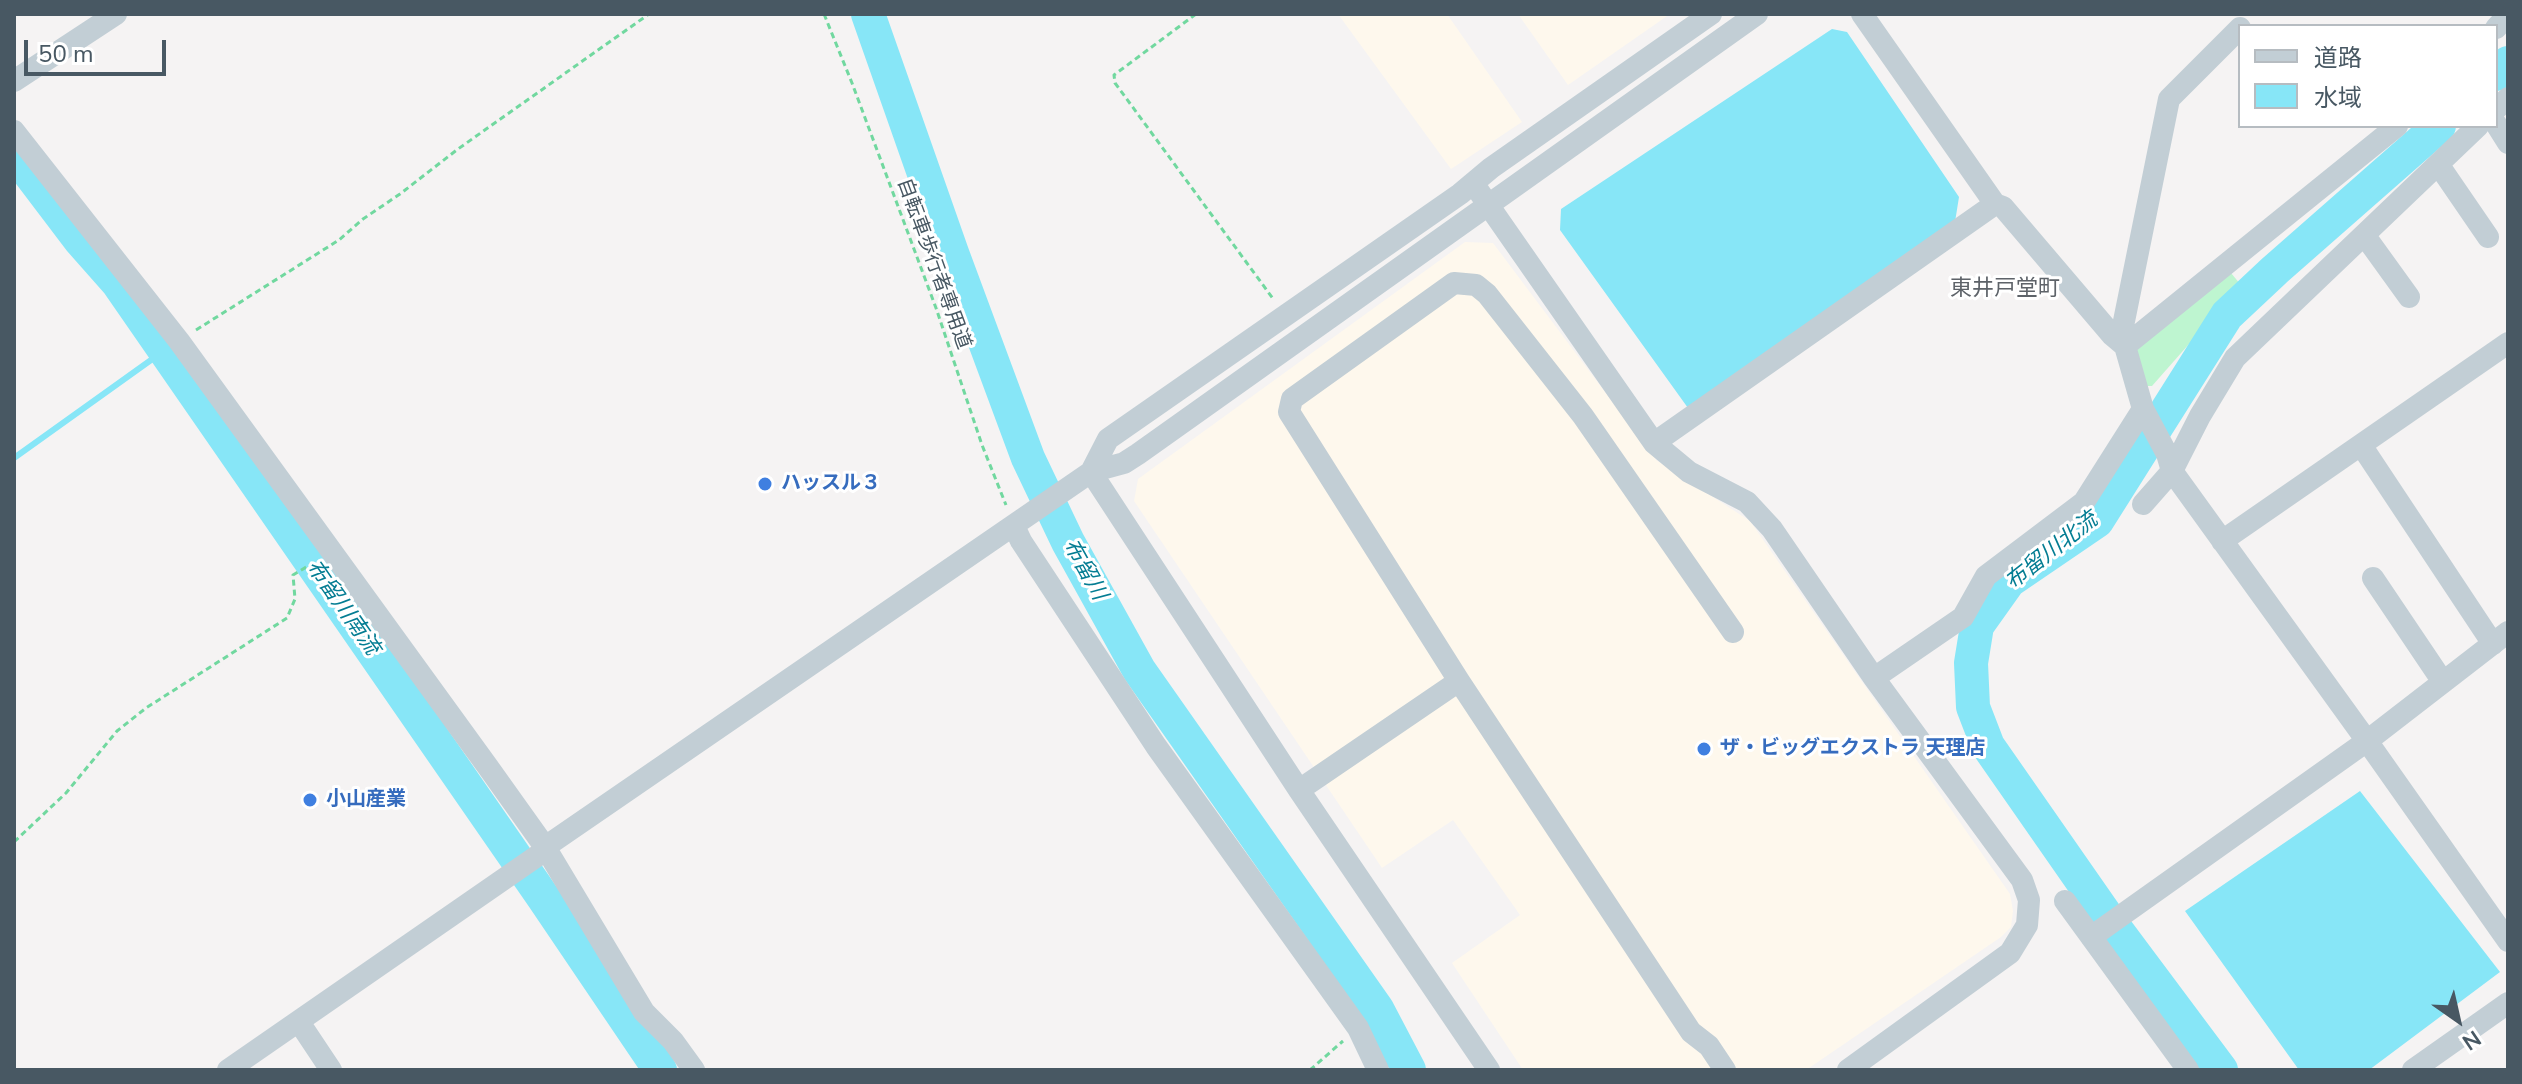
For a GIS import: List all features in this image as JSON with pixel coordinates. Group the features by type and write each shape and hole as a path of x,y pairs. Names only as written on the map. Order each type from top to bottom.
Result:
{"street":[{"path":"14,81 116,14"},
{"path":"1085,476 1108,439 1711,14"},
{"path":"228,1070 1085,476 1124,463 1138,454 1757,14"},
{"path":"1862,14 1995,204 2003,207 2112,335 2125,346"},
{"path":"2238,30 2169,99 2123,326 2125,346 2145,413 2170,462 2222,541 2508,941"},
{"path":"2125,346 2395,128"},
{"path":"2143,504 2235,358 2476,128"},
{"path":"14,131 179,341 542,851 644,1012 673,1041 694,1070"},
{"path":"2438,164 2488,237"},
{"path":"1473,183 1654,443 1689,472 1747,502 1772,529 1874,678 2022,880 2029,900 2027,925 2010,953 1848,1070"},
{"path":"1654,443 1995,204"},
{"path":"2365,236 2409,297"},
{"path":"1725,1070 1709,1046 1691,1032 1459,681 1289,412 1292,399 1454,283 1476,285 1487,294 1583,416 1733,632"},
{"path":"2222,541 2508,343"},
{"path":"1874,678 1963,617 1986,576 2084,502 2145,413"},
{"path":"2091,937 2367,741 2501,638 2361,445"},
{"path":"1085,476 1489,1070"},
{"path":"1020,521 1021,541 1156,746 1358,1028 1378,1070"},
{"path":"2373,578 2443,682"},
{"path":"1299,790 1459,681"},
{"path":"2065,901 2188,1070"},
{"path":"2413,1070 2508,1003"},
{"path":"299,1022 331,1070"}],"path":[{"path":"179,341 339,240 458,149 649,14"},
{"name":"自転車歩行者専用道","path":"824,14 936,308 982,445 1020,521"},
{"path":"1196,14 1114,75 1115,83 1285,316"},
{"path":"14,842 66,793 117,731 146,708 287,618 295,599 293,575 312,563"},
{"path":"1310,1070 1358,1028"}],"shaded area":[{"path":"1338,14 1447,14 1522,122 1451,169"},
{"path":"1518,14 1670,14 1568,85"},
{"path":"1465,242 1493,243 1656,460 1750,521 2010,894 2013,911 2011,927 2001,937 1806,1070 1523,1070 1452,963 1520,915 1453,820 1382,868 1134,501 1138,479"}],"green space":[{"path":"2231,273 2241,285 2152,386 2145,386 2136,347"}],"water":[{"path":"1832,29 1847,32 1959,197 1955,222 1688,408 1560,230 1561,209"},
{"path":"2360,791 2500,972 2369,1070 2299,1070 2185,911"}],"waterway":[{"name":"布留川","path":"868,14 1028,458 1068,542 1139,670 1377,1009 1409,1070"},
{"name":"布留川北流","path":"2498,72 2508,63"},
{"name":"布留川北流","path":"2221,1070 2112,924 1988,746 1973,707 1971,663 1977,626 2009,581 2097,521 2227,315 2437,128"},
{"name":"布留川南流","path":"14,153 80,240 118,283 660,1070"},
{"path":"14,458 165,350"}],"place":[{"name":"ハッスル３","path":"765,484"},
{"name":"ザ・ビッグエクストラ 天理店","path":"1704,749"},
{"name":"小山産業","path":"310,800"}],"district":[{"name":"東井戸堂町","path":"2005,290"}]}
